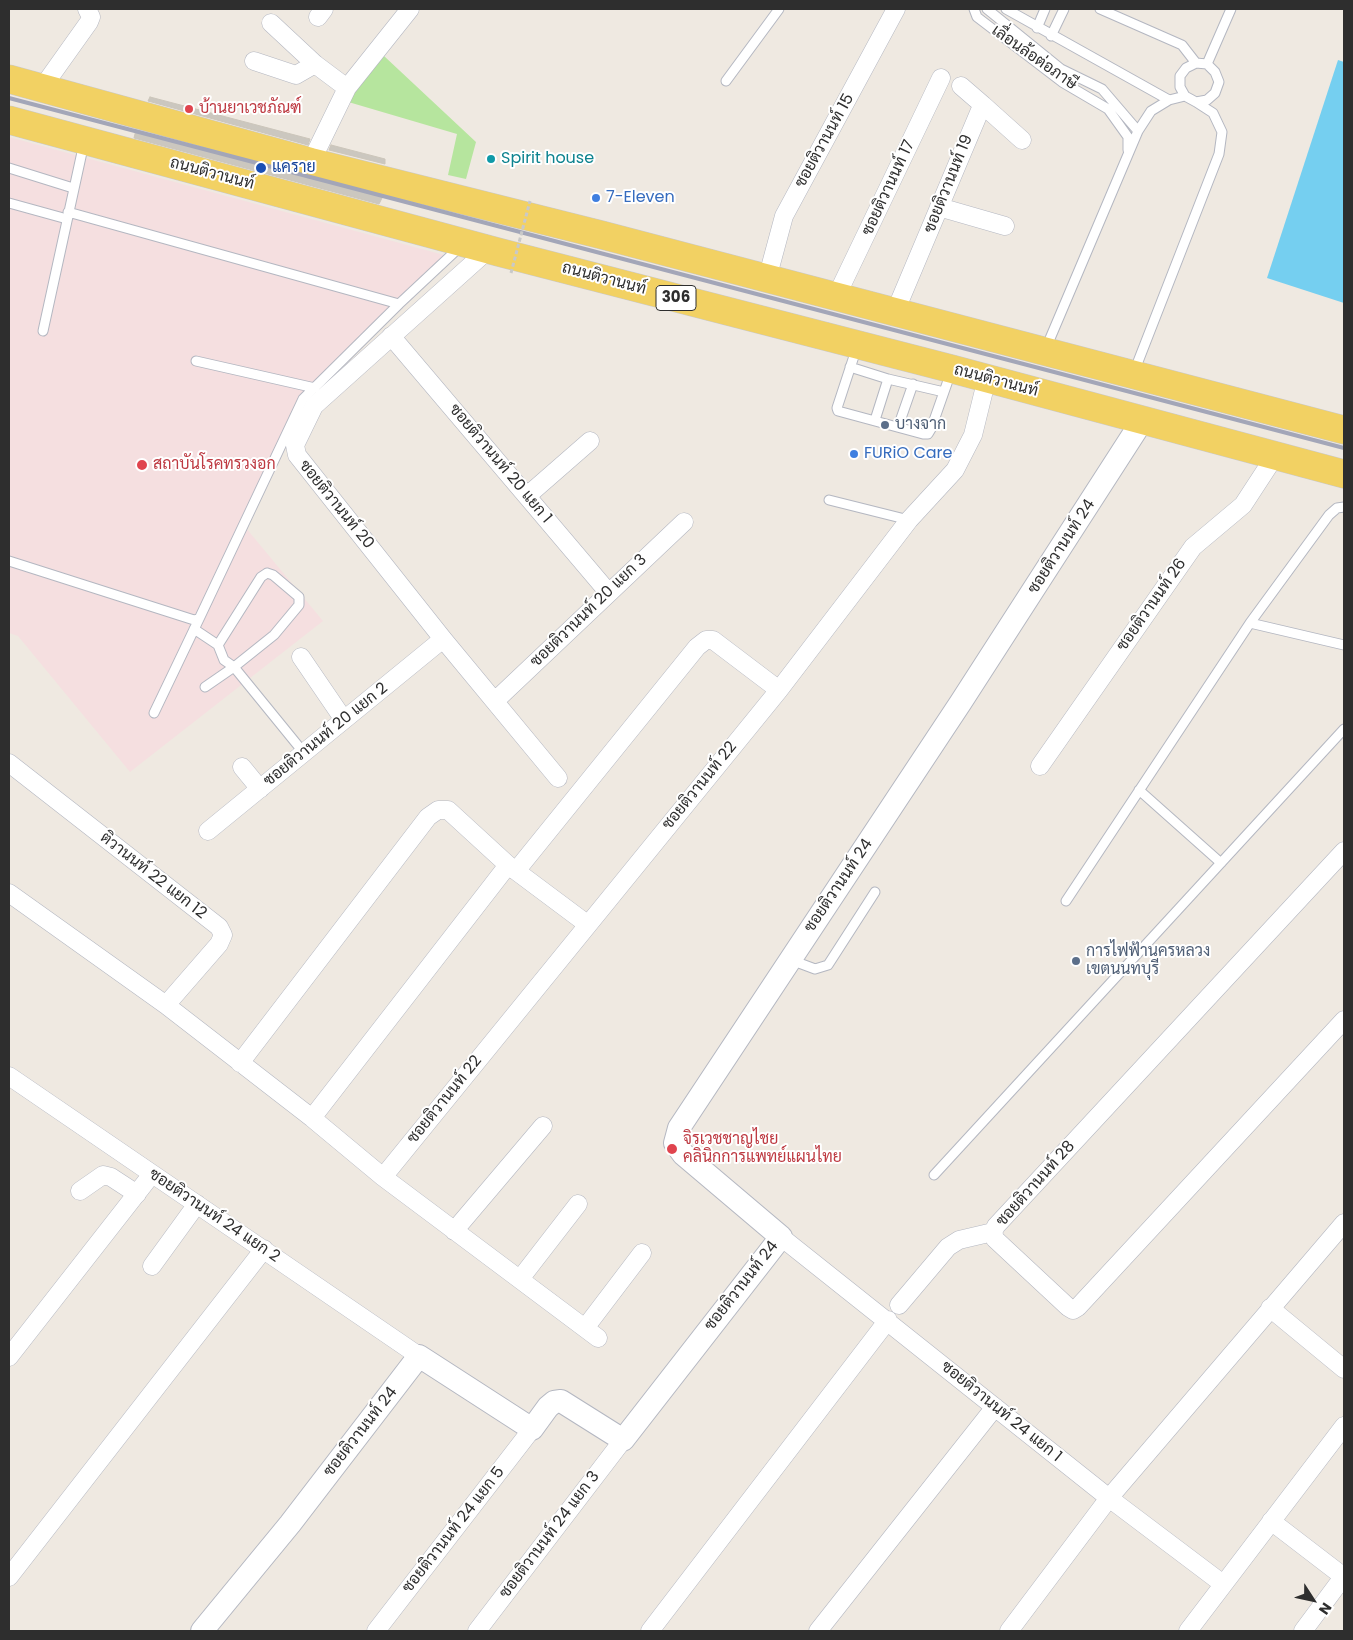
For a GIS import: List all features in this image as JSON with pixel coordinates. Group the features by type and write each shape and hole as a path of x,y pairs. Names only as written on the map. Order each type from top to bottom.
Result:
{"main road":[{"path":"9,79 311,162 1045,350 1344,430"},
{"name":"ถนนติวานนท์","path":"9,120 477,246 854,356 948,381 987,378 1344,474"}],"street":[{"path":"42,88 91,17 87,9"},
{"path":"311,162 347,88 410,9"},
{"name":"ซอยติวานนท์ 15","path":"767,278 784,216 896,9"},
{"path":"271,23 314,64 347,88"},
{"path":"254,61 296,76 314,64"},
{"name":"ซอยติวานนท์ 17","path":"836,297 941,78"},
{"path":"961,86 1022,140"},
{"name":"ซอยติวานนท์ 19","path":"896,312 983,105"},
{"path":"939,207 1005,226"},
{"name":"ซอยติวานนท์ 20","path":"477,246 391,336 314,406 295,446 297,456 443,639 558,778"},
{"name":"ซอยติวานนท์ 20 แยก 1","path":"391,336 608,592"},
{"name":"ซอยติวานนท์ 22","path":"383,1177 779,690 909,520 955,470 973,435 987,378"},
{"name":"ซอยติวานนท์ 24","path":"623,1440 781,1237 683,1154 675,1143 679,1128 1100,489 1142,421"},
{"path":"527,496 590,441"},
{"name":"ซอยติวานนท์ 26","path":"1040,766 1193,547 1243,505 1275,456"},
{"name":"ซอยติวานนท์ 20 แยก 3","path":"495,701 684,522"},
{"name":"ซอยติวานนท์ 20 แยก 2","path":"208,831 443,639"},
{"path":"312,1118 512,868 697,647 706,640 713,640 779,690"},
{"path":"301,656 344,720"},
{"name":"ติวานนท์ 22 แยก 12","path":"9,763 219,927 223,935 219,944 166,1005"},
{"path":"242,768 260,789"},
{"path":"240,1063 428,817 438,810 448,810 512,868 587,924"},
{"name":"ซอยติวานนท์ 28","path":"1344,851 996,1226 993,1232 995,1239 1068,1308 1073,1310 1078,1307 1344,1020"},
{"path":"11,901 166,1005 312,1118 383,1177 592,1333 642,1253"},
{"name":"ซอยติวานนท์ 24 แยก 2","path":"9,1076 419,1356"},
{"path":"454,1231 543,1126"},
{"path":"9,1357 152,1174"},
{"path":"80,1191 103,1175 111,1177 137,1194"},
{"path":"152,1266 197,1204"},
{"path":"520,1279 578,1204"},
{"path":"1009,1631 1109,1498 1344,1223"},
{"path":"899,1305 948,1247 959,1240 993,1232"},
{"name":"ซอยติวานนท์ 24 แยก 1","path":"781,1237 888,1320 1109,1498 1223,1584"},
{"path":"9,1577 264,1249"},
{"path":"1270,1308 1344,1369"},
{"path":"650,1631 888,1320"},
{"path":"419,1356 532,1429 548,1406 562,1400 623,1440"},
{"name":"ซอยติวานนท์ 24","path":"202,1631 290,1524 419,1356"},
{"path":"818,1631 996,1408"},
{"path":"1188,1631 1344,1426"},
{"name":"ซอยติวานนท์ 24 แยก 5","path":"376,1631 532,1429"},
{"name":"ซอยติวานนท์ 24 แยก 3","path":"477,1631 623,1440"},
{"path":"1271,1521 1344,1576 1302,1631"}],"lane":[{"path":"726,80 779,9"},
{"name":"เลื่อนล้อต่อภาษี","path":"979,9 973,9 977,17 1062,82 1108,108 1128,137 1128,157"},
{"name":"เลื่อนล้อต่อภาษี","path":"987,9 1061,69 1102,89 1138,131"},
{"path":"1006,9 1051,36 1114,67 1170,100"},
{"path":"1037,28 1045,9"},
{"path":"1051,36 1064,9"},
{"path":"1100,9 1182,45 1196,63"},
{"path":"1207,64 1231,9"},
{"path":"1133,374 1219,154 1222,132 1213,113 1185,96 1180,87 1180,76 1186,68 1196,63 1207,64 1215,72 1219,82 1216,93 1207,100 1196,102"},
{"path":"1045,350 1138,131 1151,111 1170,100 1185,96"},
{"path":"43,331 85,140"},
{"path":"9,168 73,188"},
{"path":"9,203 67,215 399,304"},
{"path":"154,712 303,400 399,304 477,246"},
{"path":"854,356 888,379 914,384 948,381 928,434 837,410 854,356"},
{"path":"196,362 315,388"},
{"path":"876,420 888,379"},
{"path":"898,427 914,384"},
{"path":"829,500 909,520"},
{"path":"1066,901 1250,623 1329,515 1337,508 1344,507"},
{"path":"9,561 194,620 199,619"},
{"path":"205,686 234,667 274,635 296,611 299,597 273,575 267,573 261,577 218,645"},
{"path":"1250,623 1344,645"},
{"path":"194,629 218,645 224,660 234,667 304,753"},
{"path":"934,1175 1344,729"},
{"path":"1139,790 1221,863"},
{"path":"790,960 815,970 828,965 875,892"}],"path":[{"path":"510,273 530,200"}],"shaded area":[{"name":"สถาบันโรคทรวงอก","path":"9,137 455,258 305,401 246,528 323,621 130,772 18,636 9,633"}],"green space":[{"path":"384,56 476,142 466,179 448,175 457,134 345,101"}],"water":[{"path":"1338,60 1344,62 1344,303 1267,278"}],"building":[{"path":"150,97 310,139 308,145 148,101"},
{"path":"136,130 383,196 379,204 134,138"},
{"path":"331,145 385,159 385,164 329,150"}],"railway":[{"path":"9,98 1344,448"}],"place":[{"name":"บ้านยาเวชภัณฑ์","path":"189,109"},
{"name":"Spirit house","path":"491,159"},
{"name":"แคราย","path":"261,168"},
{"name":"7-Eleven","path":"596,198"},
{"name":"บางจาก","path":"885,425"},
{"name":"FURiO Care","path":"854,454"},
{"name":"สถาบันโรคทรวงอก","path":"142,465"},
{"name":"การไฟฟ้านครหลวง เขตนนทบุรี","path":"1076,961"},
{"name":"จิรเวชชาญไชย คลินิกการแพทย์แผนไทย","path":"672,1149"}]}
